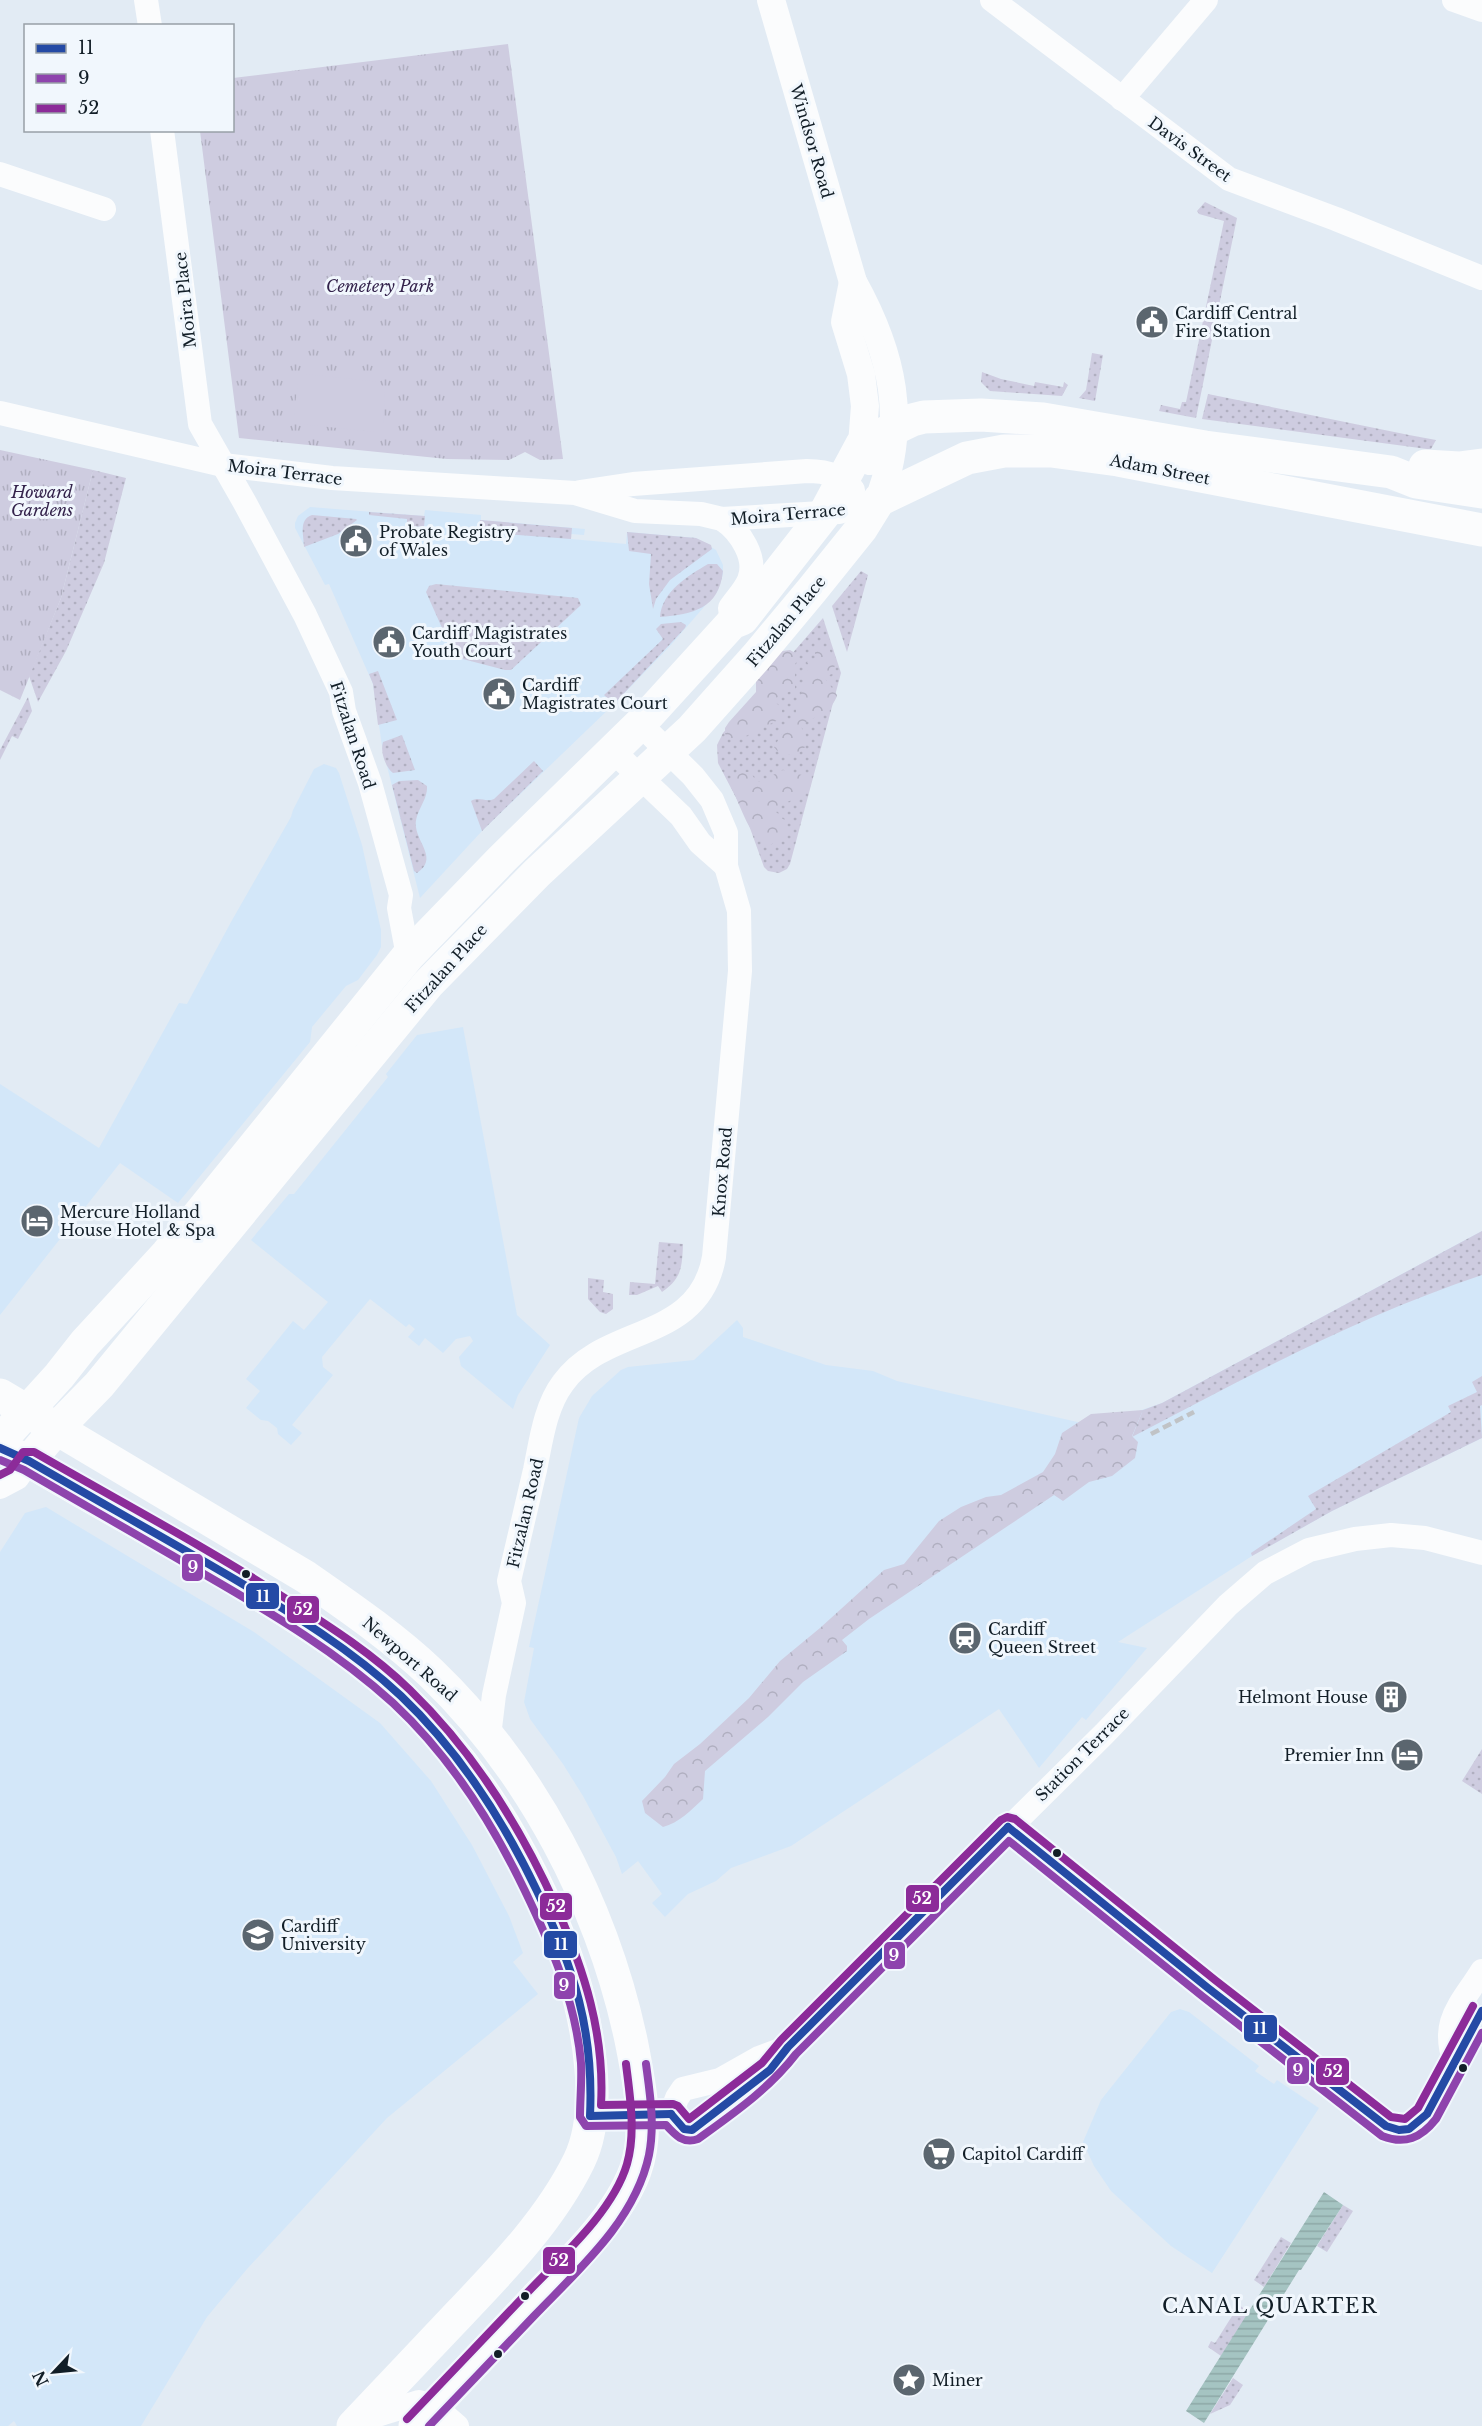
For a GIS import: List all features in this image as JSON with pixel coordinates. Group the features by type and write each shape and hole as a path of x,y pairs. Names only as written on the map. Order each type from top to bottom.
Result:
{"main road":[{"name":"Adam Street","path":"896,428 912,420 940,416 1043,418 1205,447 1391,472 1416,482 1482,492"},
{"path":"862,444 896,428"},
{"name":"Fitzalan Place","path":"14,1455 56,1429 93,1391 428,984 537,873 669,752 757,656 867,498 862,444"},
{"name":"Adam Street","path":"867,498 982,454 1051,451 1118,460 1482,530"},
{"path":"1391,472 1416,465 1459,468 1482,465"},
{"name":"Fitzalan Place","path":"0,1441 13,1403 59,1376 85,1343 167,1254 408,956 479,881 640,724 732,622 742,619 825,513 867,498"},
{"name":"Newport Road","path":"13,1403 264,1551 351,1608 431,1673 489,1736 522,1784 549,1828 584,1898 606,1952 621,2001 636,2064 657,2115 641,2144 636,2170 628,2187 597,2232 435,2419"},
{"name":"Newport Road","path":"14,1455 212,1566 321,1634 377,1675 431,1726 480,1789 528,1870 567,1961 586,2025 591,2076 590,2116 586,2144 579,2161 553,2203 502,2269 356,2423"}],"street":[{"path":"146,0 150,24"},
{"name":"Windsor Road","path":"771,0 853,282 871,314 893,390 896,428 867,498"},
{"name":"Davis Street","path":"992,0 1229,179 1482,278"},
{"path":"1122,99 1206,0"},
{"path":"1454,0 1482,10"},
{"name":"Moira Place","path":"162,132 179,249 197,412 200,424 223,465"},
{"path":"0,174 104,209"},
{"name":"Windsor Road","path":"853,282 845,322 863,390 862,444"},
{"name":"Moira Terrace","path":"0,413 223,465 326,478 574,493 633,484 823,471 867,498"},
{"name":"Moira Terrace","path":"807,471 862,444"},
{"name":"Fitzalan Road","path":"223,465 305,615 341,692 344,711 370,783 401,895 399,908 408,956"},
{"name":"Moira Terrace","path":"574,493 635,511 701,514 722,519 825,513"},
{"name":"Fitzalan Place","path":"722,519 742,538 750,562 749,581 730,608 732,622"},
{"name":"Knox Road","path":"554,1398 571,1372 593,1355 666,1324 688,1308 703,1289 712,1266 741,943 739,911 726,867 726,833 720,815 703,787 640,724"},
{"path":"613,751 681,816 700,843 726,867"},
{"name":"Fitzalan Road","path":"489,1736 494,1695 514,1603 509,1581 545,1426 554,1398"},
{"path":"0,1487 17,1478 14,1455"},
{"name":"Station Terrace","path":"590,2116 657,2115 684,2129 692,2130 770,2070 788,2047 1104,1734 1245,1589 1265,1573 1309,1550 1331,1543 1391,1535 1425,1538 1482,1553"},
{"path":"1008,1827 1208,1988 1378,2121 1394,2130 1409,2131 1418,2125 1427,2114 1455,2062 1448,2035 1450,2022 1482,1971"},
{"name":"Station Terrace","path":"657,2115 683,2089 720,2080 759,2058 788,2047"},
{"path":"356,2423 419,2402 435,2419"}],"shaded area":[{"name":"Cardiff Magistrates Court","path":"310,507 424,516 425,510 481,515 481,520 585,529 584,535 571,534 571,539 626,544 627,532 696,538 716,550 723,565 723,574 717,592 670,646 614,704 482,831 420,898 382,746 373,684 329,584 325,585 295,528 298,516"},
{"path":"324,764 336,768 339,773 362,845 381,930 381,947 377,955 358,980 346,986 312,1027 310,1042 178,1203 120,1163 0,1315 0,1084 99,1148 179,1003 187,1004 291,817 314,769"},
{"path":"463,1027 517,1315 550,1345 518,1395 513,1409 461,1366 459,1357 473,1341 470,1336 456,1339 443,1353 425,1338 419,1346 408,1337 415,1329 409,1324 406,1327 370,1299 322,1357 323,1367 333,1375 292,1425 302,1433 291,1445 278,1434 277,1428 268,1421 261,1420 246,1408 260,1391 246,1379 293,1321 304,1330 328,1302 251,1240 289,1194 294,1194 388,1077 386,1074 417,1035"},
{"path":"1482,1231 1482,1438 1332,1511 1252,1556 1118,1642 1147,1648 1086,1720 1082,1717 1039,1768 999,1709 791,1846 731,1868 716,1881 688,1894 665,1917 652,1903 662,1894 638,1861 622,1874 616,1857 583,1796 530,1719 524,1702 534,1648 529,1647 579,1418 592,1396 621,1370 628,1367 694,1360 737,1320 743,1328 743,1337 826,1365 873,1371 897,1381 1095,1426 1162,1403"},
{"name":"Cardiff University","path":"46,1507 254,1632 380,1723 431,1781 472,1845 509,1916 523,1953 513,1962 538,1994 387,2118 247,2269 207,2317 141,2426 17,2426 14,2421 8,2426 0,2426 0,1552 25,1513"},
{"path":"1180,2009 1189,2012 1259,2066 1255,2071 1274,2084 1277,2080 1319,2108 1212,2273 1171,2246 1111,2191 1094,2166 1083,2142 1101,2100 1171,2012"},
{"path":"1324,2192 1343,2205 1299,2270 1204,2423 1186,2411"}],"green space":[{"name":"Cemetery Park","path":"508,44 563,459 540,460 525,452 509,460 447,459 239,438 200,132 234,132 234,78"},
{"path":"1205,202 1237,218 1196,418 1159,411 1161,405 1180,409 1182,402 1186,402 1224,221 1199,214 1197,211"},
{"path":"1092,353 1103,355 1095,401 1079,398 1086,390"},
{"path":"982,372 1001,379 1034,386 1035,382 1063,387 1064,382 1068,385 1062,396 990,391 981,382"},
{"path":"306,374 379,382 385,390 383,424 374,432 301,424 294,414 298,381"},
{"path":"1208,394 1436,440 1431,449 1427,449 1202,419"},
{"name":"Howard Gardens","path":"0,450 93,470 61,598 20,700 0,690"},
{"path":"93,470 126,478 104,563 66,651 38,702 29,676 61,598"},
{"path":"369,512 425,516 424,527 407,526 407,519 369,515"},
{"path":"312,515 357,520 338,534 304,547 303,524"},
{"path":"480,520 572,528 571,539 479,532"},
{"path":"627,532 696,538 711,545 712,549 670,580 656,599 653,609 649,584 651,554 629,551"},
{"path":"708,564 717,564 723,571 716,594 710,601 693,611 660,617 666,599 677,585"},
{"path":"861,571 868,575 847,652 832,606"},
{"path":"436,584 578,598 581,605 511,670 505,670 455,657 426,592 429,586"},
{"path":"823,618 841,673 790,864 787,869 779,873 768,871 764,867 746,817 718,763 717,745 723,733"},
{"path":"681,622 686,625 685,628 614,704 604,695 663,639 656,629 661,624"},
{"path":"819,646 829,648 835,665 832,674 824,677 837,695 835,701 828,710 801,724 806,737 802,751 789,755 779,753 774,747 786,727 796,719 796,704 804,687 804,674 811,668 807,662 815,658 815,651"},
{"path":"790,650 797,654 799,659 795,664 795,689 776,698 776,703 782,708 782,715 778,720 738,740 732,739 725,734 725,728 756,692 756,674 775,652"},
{"path":"378,671 397,720 378,725 373,684 369,674"},
{"path":"28,697 32,711 18,739 12,736 0,760 0,750"},
{"path":"402,735 415,770 393,773 384,759 383,742"},
{"path":"534,761 543,771 482,831 471,801 494,799"},
{"path":"783,770 802,775 811,784 805,794 784,804 776,812 785,822 786,834 769,846 756,837 731,787 733,780 740,773 750,772 757,782 769,782 773,775"},
{"path":"418,780 427,786 427,791 416,822 426,862 417,873 414,871 392,785 399,781"},
{"path":"1482,1231 1482,1275 1436,1291 1347,1328 1260,1370 1132,1437 1143,1410 1162,1403"},
{"path":"659,1242 683,1244 680,1271 669,1287 662,1292 658,1286 637,1295 629,1295 630,1282 655,1284"},
{"path":"588,1278 604,1280 603,1292 613,1294 613,1309 606,1314 600,1312 588,1299"},
{"path":"1482,1376 1482,1405 1480,1406 1482,1438 1332,1511 1252,1556 1251,1553 1316,1509 1308,1496 1451,1412 1448,1406 1477,1392 1472,1382"},
{"path":"1143,1410 1132,1436 1138,1442 1135,1458 1112,1476 1089,1482 1063,1501 1054,1495 869,1619 842,1640 847,1646 847,1651 803,1682 768,1717 705,1771 703,1799 689,1812 663,1827 645,1813 642,1801 674,1764 700,1744 749,1698 780,1661 884,1570 904,1564 939,1521 961,1507 986,1497 1001,1495 1043,1472 1055,1454 1062,1433 1091,1414"},
{"path":"1482,1749 1482,1794 1462,1781"},
{"path":"1343,2205 1353,2211 1327,2252 1317,2246"},
{"path":"1281,2237 1291,2243 1264,2287 1254,2280"},
{"path":"1239,2305 1249,2312 1221,2356 1208,2347 1211,2341 1215,2343"},
{"path":"1233,2378 1243,2385 1230,2405 1210,2414"}],"railway":[{"path":"1151,1434 1194,1412"}],"transit line":[{"name":"11","path":"0,1448 29,1461 279,1606 363,1663 401,1696 442,1740 478,1788 510,1838 550,1919 571,1973 585,2027 589,2055 590,2116 671,2114"},
{"name":"52","path":"0,1475 10,1470 23,1452 34,1452 226,1561 352,1642 382,1665 433,1714 474,1764 511,1819 556,1906 584,1978 596,2028 600,2053 601,2105 673,2104 678,2106 689,2119 762,2063 781,2040 1001,1820 1007,1817 1015,1819 1215,1980 1391,2117 1405,2119 1418,2108 1473,2006"},
{"name":"9","path":"0,1460 24,1470 233,1591 304,1635 372,1685 393,1703 433,1745 468,1791 498,1840 525,1891 553,1953 574,2018 581,2063 580,2117 586,2126 666,2125 684,2139 698,2139 750,2100 786,2067 796,2054 1009,1841 1202,1996 1382,2136 1405,2140 1418,2135 1430,2126 1436,2119 1482,2033"},
{"name":"11","path":"1008,1827 1208,1988 1386,2126 1399,2130 1409,2129 1427,2114 1482,2011"},
{"name":"11","path":"671,2114 684,2129 692,2130 770,2070 788,2047 1008,1827"},
{"name":"52","path":"407,2419 584,2233 610,2199 620,2182 630,2152 631,2114 626,2064"},
{"name":"9","path":"429,2426 586,2262 603,2243 631,2202 642,2179 651,2143 651,2109 646,2064"}],"place":[{"name":"Cardiff Central Fire Station","path":"1152,322"},
{"name":"Probate Registry of Wales","path":"356,541"},
{"name":"Cardiff Magistrates Youth Court","path":"389,642"},
{"name":"Cardiff Magistrates Court","path":"499,694"},
{"name":"Mercure Holland House Hotel & Spa","path":"37,1221"},
{"name":"Cardiff Queen Street","path":"965,1638"},
{"name":"Helmont House","path":"1391,1697"},
{"name":"Premier Inn","path":"1407,1755"},
{"name":"Cardiff University","path":"258,1935"},
{"name":"Capitol Cardiff","path":"939,2154"},
{"name":"Miner","path":"909,2380"}],"district":[{"name":"CANAL QUARTER","path":"1270,2306"}]}
